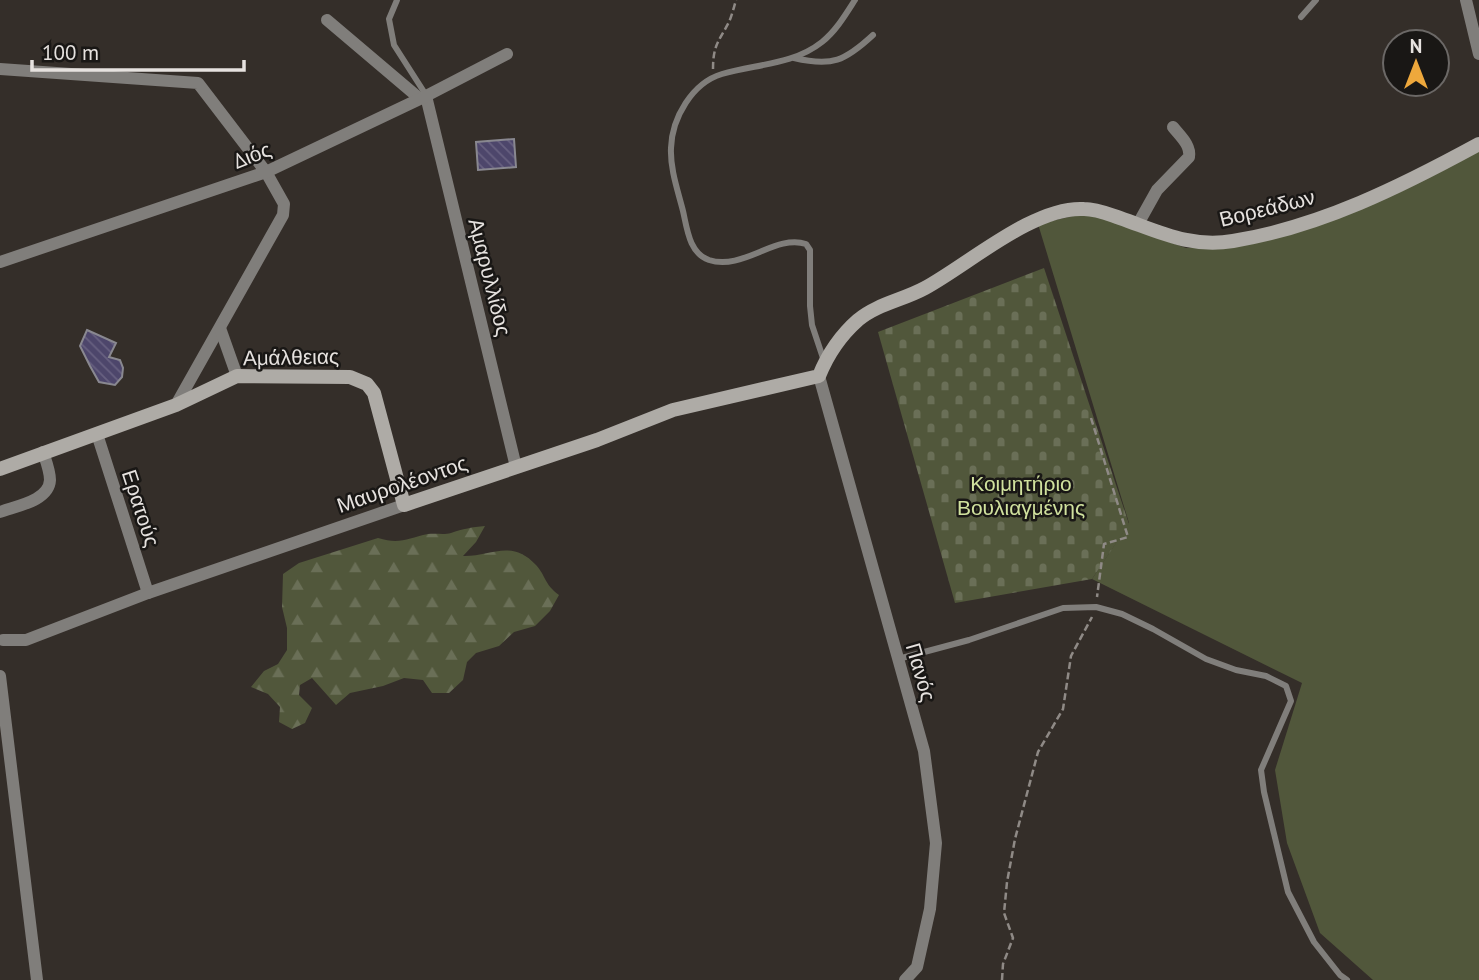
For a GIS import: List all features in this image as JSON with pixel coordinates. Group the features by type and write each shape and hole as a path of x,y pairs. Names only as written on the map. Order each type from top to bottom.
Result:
{"street":[{"path":"1466,0 1479,54"},
{"path":"327,20 422,97"},
{"name":"Διός","path":"0,262 266,172 507,54"},
{"path":"0,69 198,83 266,172 284,204 283,215 176,405"},
{"name":"Αμαρυλλίδος","path":"422,97 516,467"},
{"path":"1138,224 1157,190 1189,157 1187,144 1173,127"},
{"name":"Βορεάδων","path":"822,369 845,333 869,312 926,288 1039,218 1058,211 1087,209 1177,239 1196,243 1225,242 1257,236 1337,212 1424,174 1479,144"},
{"path":"220,328 237,376"},
{"name":"Μαυρολέοντος","path":"1,643 26,640 148,593 516,467 673,410 822,369"},
{"name":"Πανός","path":"822,369 924,751 936,844 930,909 917,967 905,980"},
{"name":"Αμάλθειας","path":"0,469 176,405 237,376 350,377 367,384 373,393 404,505"},
{"name":"Ερατούς","path":"97,435 148,593"},
{"path":"0,512 39,497 47,489 50,482 43,452"},
{"path":"0,676 37,980"}],"lane":[{"path":"397,0 389,19 394,45 422,97"},
{"path":"822,369 812,325 811,256 806,244 789,243 745,259 726,262 707,260 697,253 689,240 672,166 671,148 677,120 688,100 704,82 794,58 823,41 843,19 855,0"},
{"path":"1301,17 1316,0"},
{"path":"794,58 830,63 849,55 873,35"},
{"path":"898,659 969,640 1063,608 1096,607 1122,614 1206,659 1236,670 1266,676 1286,686 1291,701 1261,770 1264,792 1288,892 1314,942 1347,980"}],"path":[{"path":"713,78 713,56 736,0"},
{"path":"1002,980 1003,964 1013,938 1004,913 1007,882 1015,839 1038,752 1063,709 1071,656 1096,607 1104,544 1128,537 1091,418"}],"green space":[{"path":"1479,143 1479,980 1373,980 1320,933 1287,843 1275,770 1302,683 1092,579 1129,523 1038,224 1087,213 1186,248 1243,245 1337,212"},
{"name":"Κοιμητήριο Βουλιαγμένης","path":"1044,268 1129,524 1092,579 955,603 878,332"},
{"path":"485,526 476,542 463,556 500,551 518,552 536,565 550,587 559,595 550,611 535,626 514,632 499,646 476,653 467,662 463,680 449,693 432,693 423,680 404,678 350,693 336,705 312,678 300,685 299,695 312,708 305,723 292,729 279,722 280,707 268,694 251,687 264,671 278,664 287,650 287,628 282,607 283,574 299,563 378,538 398,541"}],"building":[{"path":"514,139 516,167 478,170 476,142"},
{"path":"87,330 116,343 109,357 120,360 123,368 122,377 115,385 99,382 90,366 80,346"}]}
